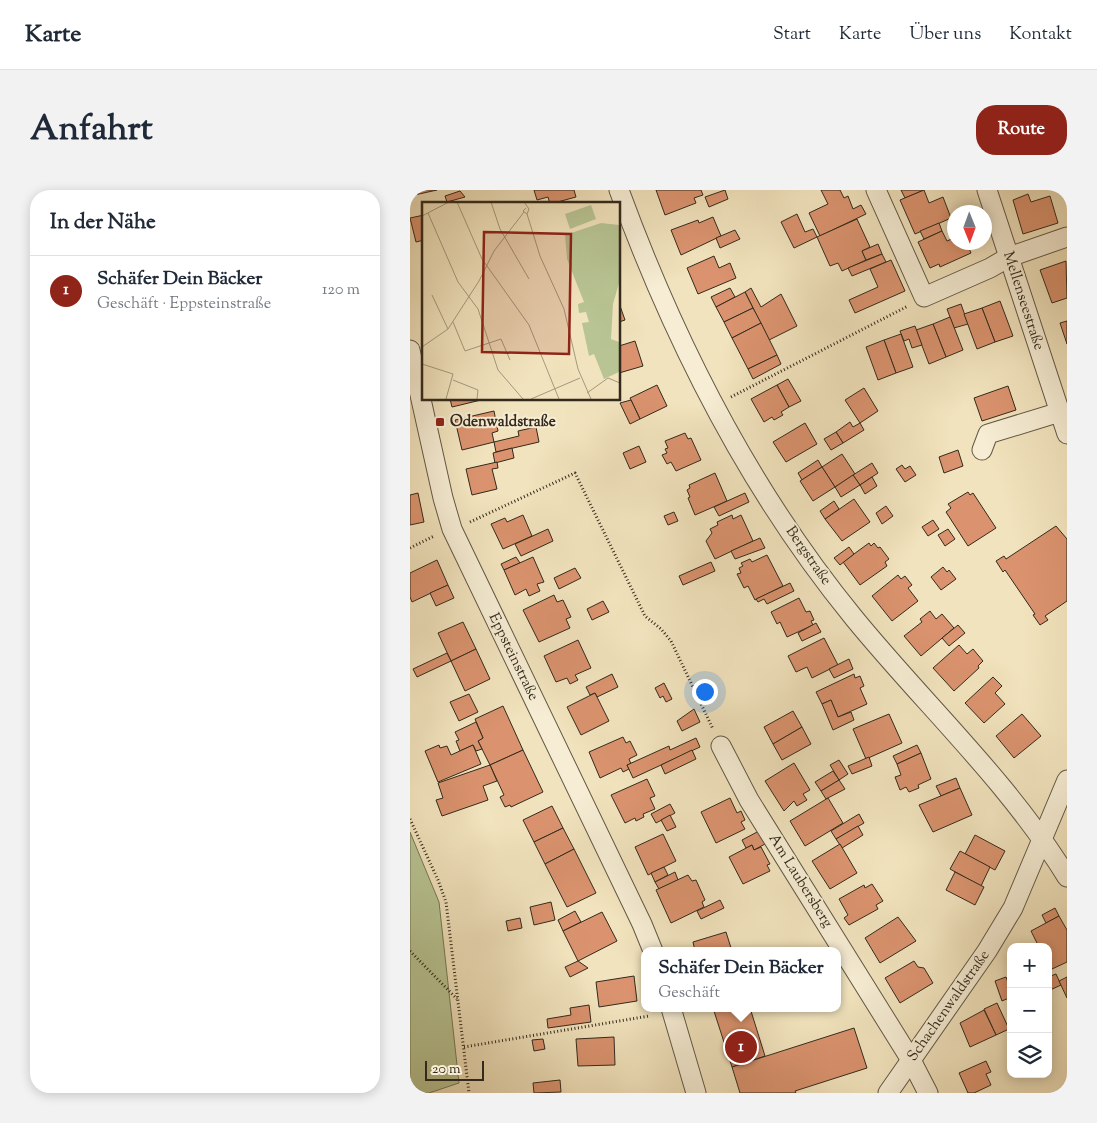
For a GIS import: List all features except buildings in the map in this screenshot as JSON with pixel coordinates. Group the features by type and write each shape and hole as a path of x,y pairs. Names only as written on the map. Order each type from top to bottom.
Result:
{"street":[{"name":"Bergstraße","path":"619,190 662,300 714,406 771,503 820,575 911,687 980,762 1042,837 1067,877"},
{"path":"876,190 924,297 990,268 1009,257 1067,237"},
{"name":"Mellenseestraße","path":"987,190 1067,434"},
{"name":"Eppsteinstraße","path":"410,350 443,498 452,529 651,947"},
{"path":"982,450 988,434 1060,412"},
{"name":"Am Laubersberg","path":"721,746 749,800 841,947"},
{"name":"Schachenwaldstraße","path":"888,1093 987,952 1009,915 1025,883 1042,837 1067,780"},
{"name":"Am Laubersberg","path":"841,948 911,1060 928,1093"},
{"path":"672,1012 696,1093"}],"path":[{"path":"714,406 924,297"},
{"path":"410,548 575,473 645,616 661,629 671,641 721,746"},
{"path":"410,819 446,902 469,1093"},
{"path":"410,951 458,1000"},
{"path":"464,1047 649,1016"}],"green space":[{"path":"410,832 439,902 459,1083 429,1093 410,1093"}],"place":[{"name":"Odenwaldstraße","path":"440,422"},
{"name":"Schäfer Dein Bäcker","path":"741,1047"}]}
